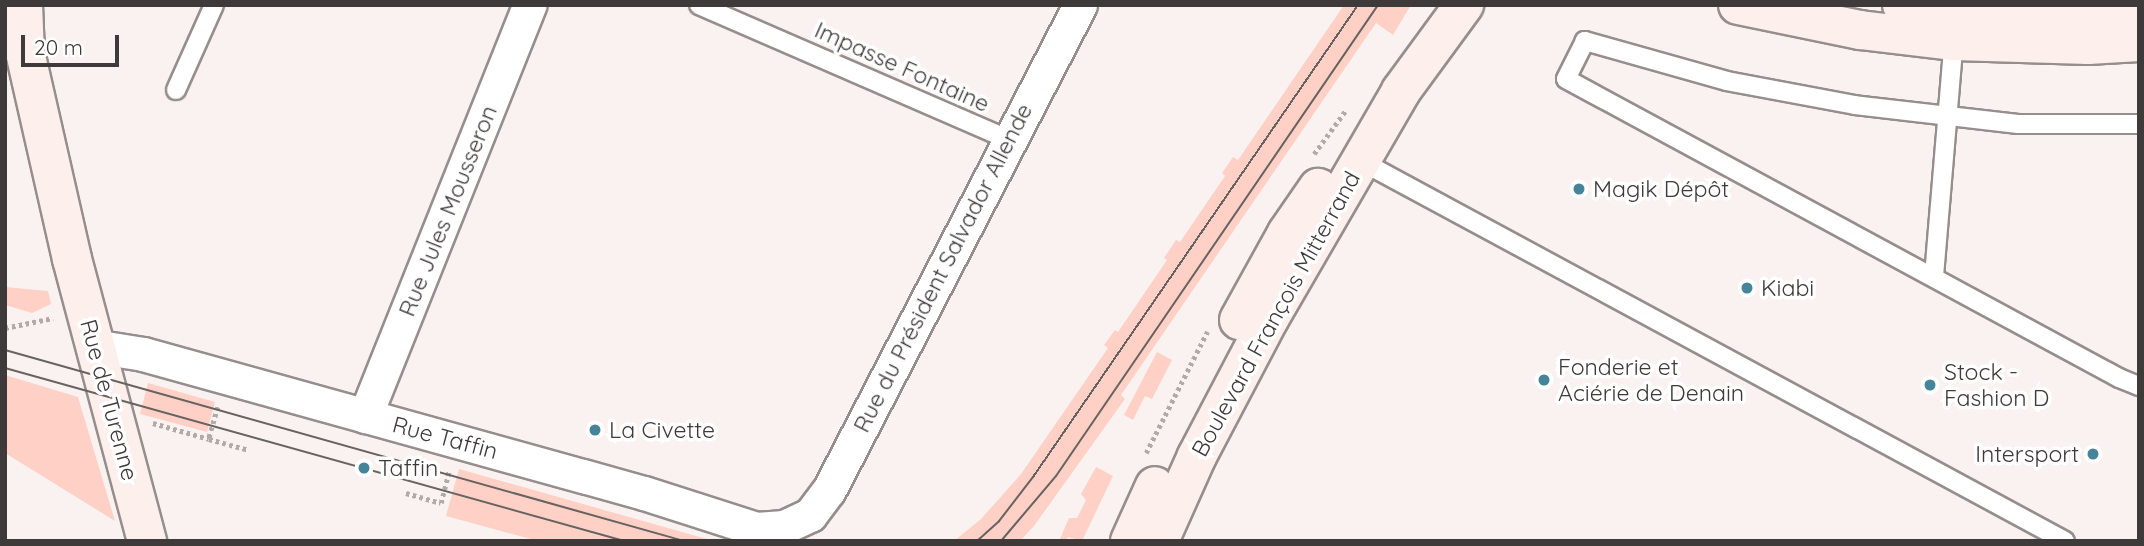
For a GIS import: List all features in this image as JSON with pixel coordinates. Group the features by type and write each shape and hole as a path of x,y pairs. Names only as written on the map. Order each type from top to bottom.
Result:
{"main road":[{"name":"Rue de Turenne","path":"23,5 25,52 72,260 147,541"},
{"name":"Boulevard François Mitterrand","path":"1130,541 1199,394 1270,263 1304,208 1353,157 1464,5"},
{"path":"1738,5 1860,30 1955,26 2028,15 2139,14"},
{"path":"1902,5 1955,26 2088,45 2139,43"},
{"name":"Boulevard François Mitterrand","path":"1159,541 1197,456 1353,157"}],"street":[{"name":"Rue Jules Mousseron","path":"365,416 529,5"},
{"name":"Rue du Président Salvador Allende","path":"796,523 810,515 829,490 1080,5"},
{"name":"Rue Taffin","path":"89,328 143,354 644,493 756,529 772,529 796,523"}],"lane":[{"path":"176,90 214,5"},
{"name":"Impasse Fontaine","path":"699,5 1009,140"},
{"path":"1934,276 1955,26"},
{"path":"2139,124 2018,124 1855,105 1727,81 1586,41 1566,79 2119,378 2139,386"},
{"path":"1353,157 2065,541"}],"path":[{"path":"5,328 89,328"},
{"path":"209,439 226,379"},
{"path":"115,421 148,421 249,450"},
{"path":"406,493 441,503 458,441"}],"shaded area":[{"path":"1344,5 1411,5 1393,35 1376,23 1121,395 1125,399 1034,526 1020,541 954,541 981,519 1021,474 1108,348 1104,345 1115,330 1118,332 1167,260 1164,258 1176,240 1180,242 1225,176 1222,173 1233,157 1238,160"},
{"path":"5,287 48,291 51,304 32,313 5,305"},
{"path":"1157,352 1172,360 1152,399 1145,396 1133,420 1124,415"},
{"path":"5,375 78,397 115,521 5,453"},
{"path":"148,383 215,402 207,432 140,414"},
{"path":"1096,467 1113,476 1082,541 1068,537 1065,541 1059,541 1069,518 1077,518 1086,500 1081,494"},
{"path":"459,469 714,541 538,541 446,516"}],"tram line":[{"path":"977,541 999,521 1033,477 1358,5"},
{"path":"1001,541 1056,476 1378,5"},
{"path":"5,350 684,541"},
{"path":"5,368 624,541"}],"place":[{"name":"Magik Dépôt","path":"1579,189"},
{"name":"Kiabi","path":"1747,288"},
{"name":"Fonderie et Aciérie de Denain","path":"1544,380"},
{"name":"Stock - Fashion D","path":"1930,385"},
{"name":"La Civette","path":"595,430"},
{"name":"Intersport","path":"2093,454"},
{"name":"Taffin","path":"364,468"}]}
